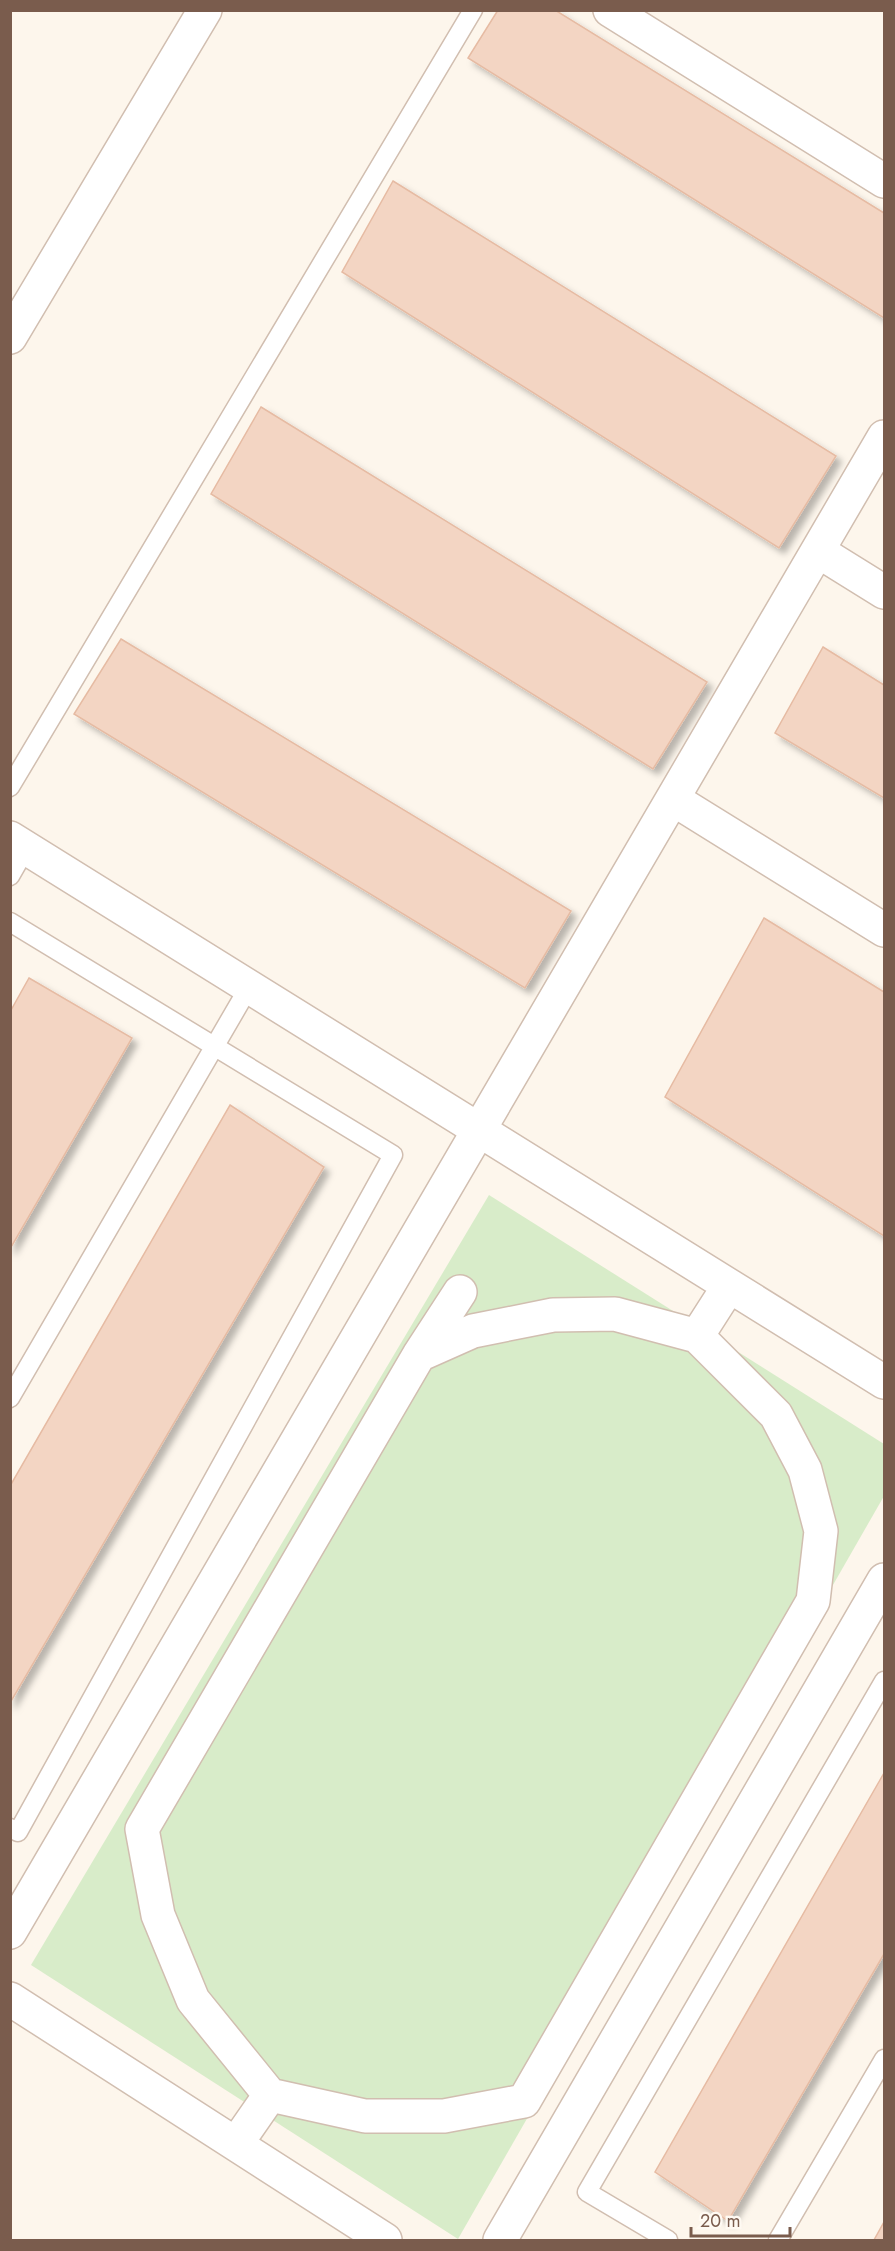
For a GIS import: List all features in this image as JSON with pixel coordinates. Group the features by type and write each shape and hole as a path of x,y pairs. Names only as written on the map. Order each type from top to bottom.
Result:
{"street":[{"path":"10,337 205,10"},
{"path":"610,10 885,181"},
{"path":"10,1932 885,437"},
{"path":"818,551 885,592"},
{"path":"673,799 885,930"},
{"path":"16,854 249,987 885,1382"},
{"path":"697,1336 729,1286"},
{"path":"419,1355 473,1331 553,1315 615,1314 697,1336 776,1415 805,1470 821,1531 813,1601 524,2101 444,2116 365,2116 270,2095 193,2000 158,1915 142,1829 419,1355 460,1292"},
{"path":"500,2241 885,1580"},
{"path":"10,1999 385,2241"},
{"path":"236,2144 270,2095"}],"lane":[{"path":"10,787 473,10"},
{"path":"10,922 393,1155 18,1832 10,1828"},
{"path":"10,1398 249,987"},
{"path":"668,2241 587,2192 885,1681"},
{"path":"778,2241 885,2059"}],"green space":[{"path":"489,1195 884,1444 884,1496 458,2239 31,1965"}],"building":[{"path":"498,10 555,10 884,213 884,318 468,58"},
{"path":"393,181 836,456 779,548 342,272"},
{"path":"261,407 707,682 653,769 211,494"},
{"path":"121,639 571,911 525,988 74,714"},
{"path":"823,647 884,685 884,798 775,733"},
{"path":"764,918 884,992 884,1236 665,1097"},
{"path":"29,978 132,1038 10,1249 10,1012"},
{"path":"230,1105 324,1167 10,1703 10,1486"},
{"path":"884,1773 884,1954 728,2221 655,2172"},
{"path":"884,2222 884,2240 874,2240"}]}
